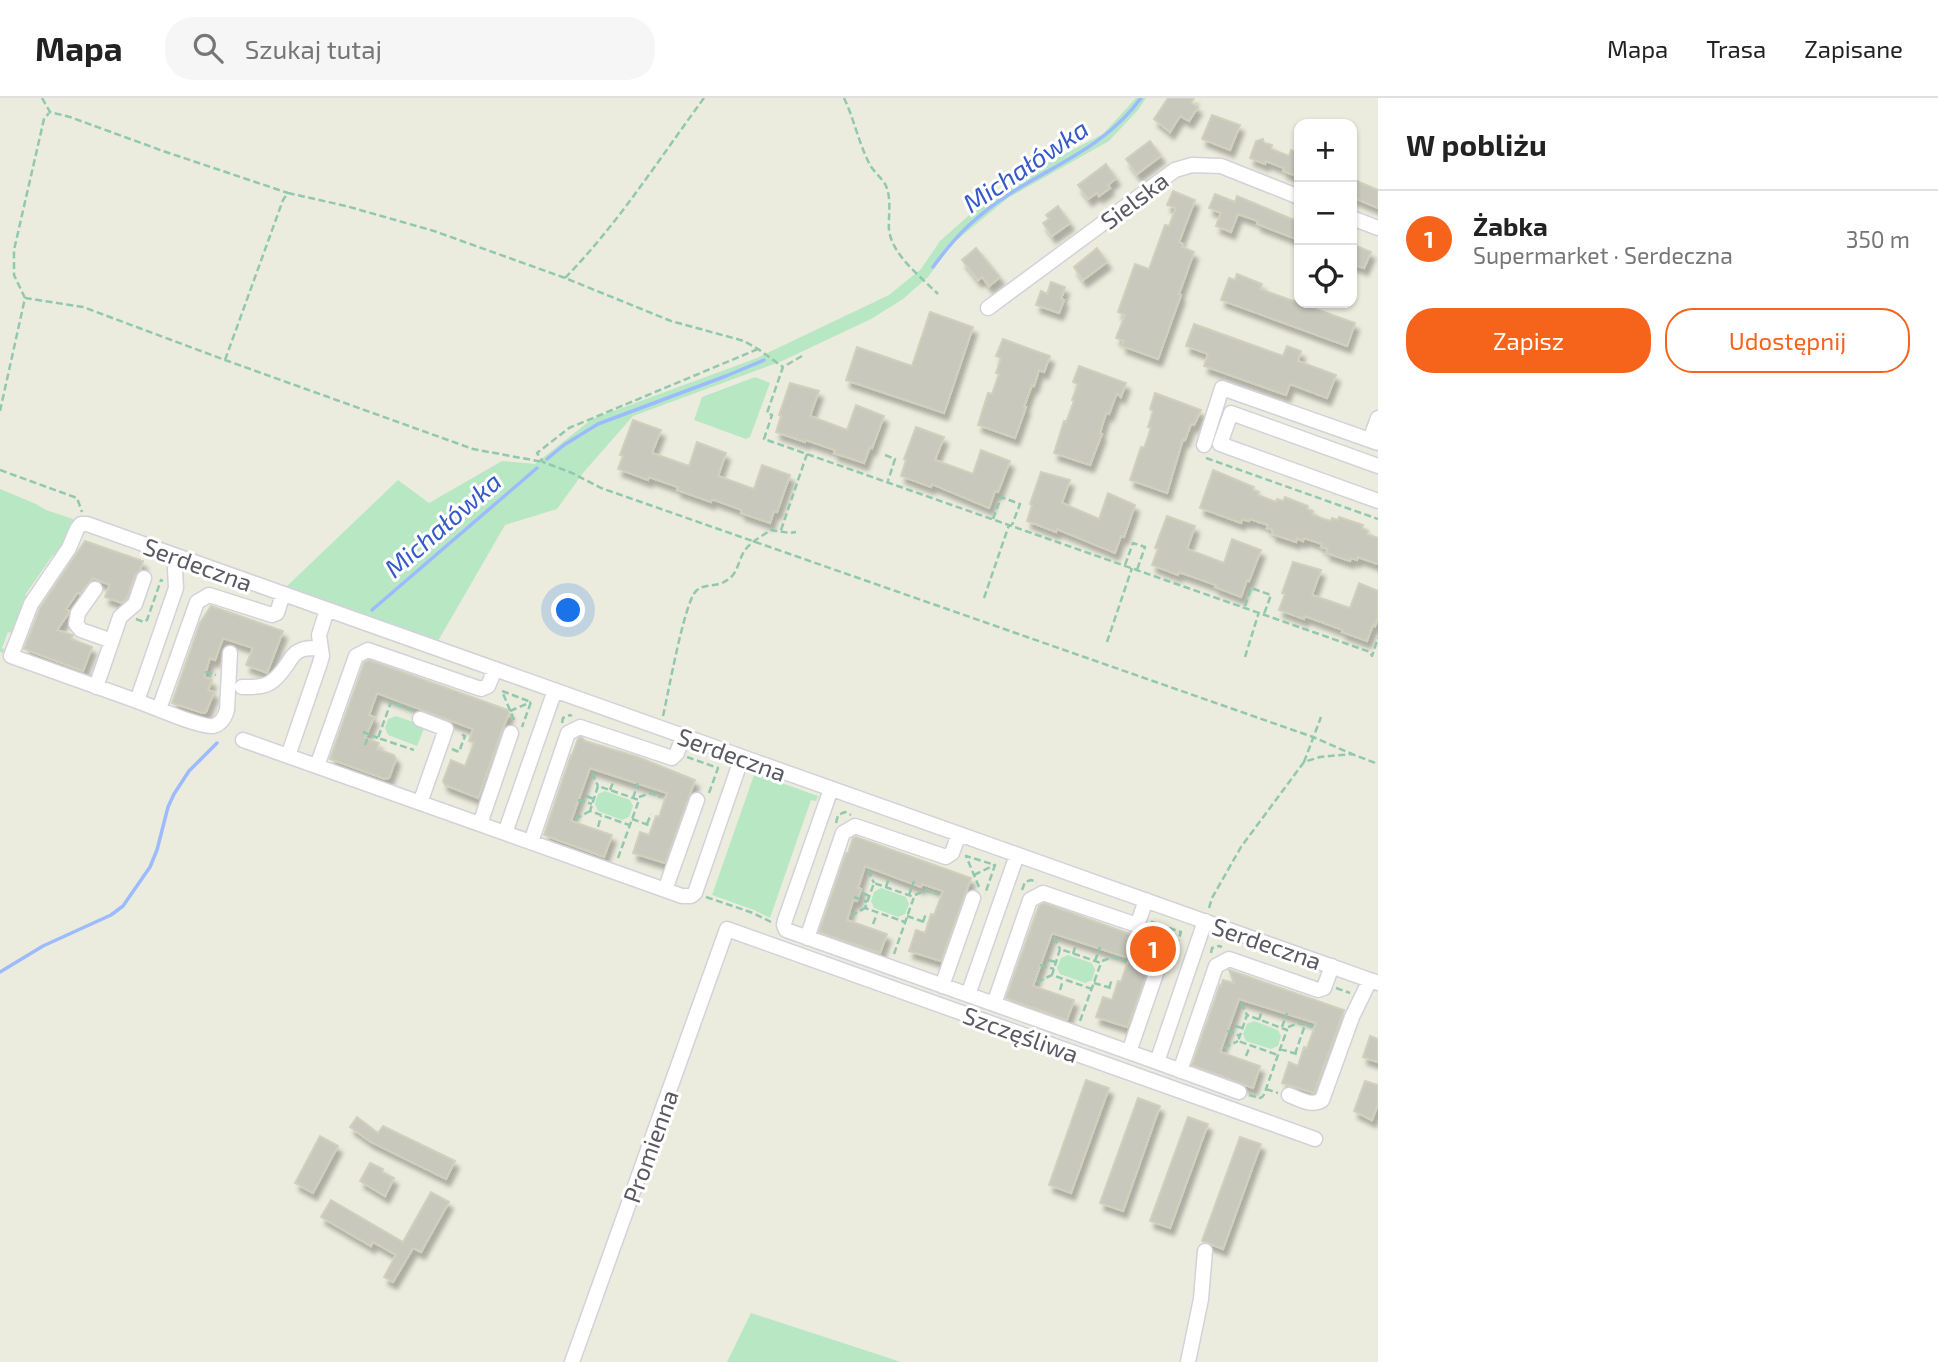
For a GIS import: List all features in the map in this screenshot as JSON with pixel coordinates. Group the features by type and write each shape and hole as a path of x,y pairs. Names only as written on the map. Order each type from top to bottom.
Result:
{"street":[{"name":"Sielska","path":"988,309 1175,170 1192,165 1221,166 1294,195"},
{"path":"1357,220 1378,229"},
{"path":"1204,451 1222,388 1374,441 1378,418"},
{"path":"1378,466 1231,413 1220,443 1378,501"},
{"path":"87,524 78,527 69,548 31,604 11,656 206,726 219,724 226,715 230,653"},
{"name":"Serdeczna","path":"87,524 1374,981"},
{"path":"137,701 176,588 174,571 178,557"},
{"path":"96,687 120,617 135,604 144,578"},
{"path":"95,589 76,617 76,626 112,641"},
{"path":"159,709 197,602 209,595 272,615 278,611 283,594"},
{"path":"288,756 320,663 319,635 327,610"},
{"path":"242,687 269,684 281,674 297,652 306,648 321,648"},
{"path":"317,766 356,656 368,650 481,689 488,686 495,669"},
{"path":"505,833 555,690"},
{"path":"417,715 446,730 420,803"},
{"path":"531,842 568,733 580,727 669,758 675,757 683,736"},
{"path":"480,824 511,733"},
{"path":"243,740 687,897 695,892 742,757"},
{"path":"831,789 785,919 788,931 1240,1092"},
{"path":"665,890 703,797"},
{"path":"807,938 843,833 855,826 944,857 951,855 959,834"},
{"path":"968,995 1017,855"},
{"path":"994,1004 1030,900 1043,893 1131,924 1139,920 1146,900"},
{"path":"942,986 972,898"},
{"path":"1157,1062 1205,921"},
{"name":"Szczęśliwa","path":"727,929 1315,1139"},
{"name":"Promienna","path":"572,1362 727,929"},
{"path":"1180,1071 1216,966 1229,960 1318,990 1323,989 1326,984 1332,966"},
{"path":"1129,1052 1159,965"},
{"path":"1289,1095 1312,1103 1322,1100 1352,1017 1374,981"},
{"path":"1188,1362 1201,1299 1205,1251"}],"path":[{"path":"42,98 50,112 288,193 346,206 434,232 565,278 671,321 744,341 783,367"},
{"path":"565,278 588,255 704,98"},
{"path":"844,98 869,162 886,186 889,232 895,250 938,294"},
{"path":"0,411 25,298 14,275 14,250 44,119 50,112"},
{"path":"225,360 283,200 288,193"},
{"path":"25,298 83,307 473,449 542,462 601,488 1313,737 1378,764"},
{"path":"542,462 537,453 569,428 758,349"},
{"path":"802,356 783,367 767,413 772,415 764,439 1259,612 1370,652 1372,656 1378,638"},
{"path":"1204,451 1378,519"},
{"path":"780,531 807,454"},
{"path":"886,455 895,459 888,481"},
{"path":"0,470 77,498 87,524"},
{"path":"984,598 1020,504 1001,497 993,519"},
{"path":"661,728 678,644 694,593 704,586 718,586 733,577 744,551 753,541 771,530 796,532"},
{"path":"1125,565 1133,543 1145,547 1137,570"},
{"path":"1107,642 1132,568"},
{"path":"1244,607 1251,589 1270,595 1264,614"},
{"path":"1245,657 1259,612"},
{"path":"378,738 391,702 417,715"},
{"path":"510,711 531,702"},
{"path":"559,730 563,718 570,715 581,719"},
{"path":"1205,921 1212,898 1241,847 1304,762 1321,717"},
{"path":"363,732 414,751"},
{"path":"365,745 369,734"},
{"path":"445,747 459,752 465,736"},
{"path":"677,753 718,768 703,797"},
{"path":"1304,762 1320,757 1352,754"},
{"path":"575,819 590,811 598,786 592,773"},
{"path":"610,790 614,780"},
{"path":"632,798 638,783"},
{"path":"598,786 632,798 639,799 651,793 661,797"},
{"path":"613,871 642,790"},
{"path":"586,796 594,799"},
{"path":"578,800 592,804"},
{"path":"590,811 629,825"},
{"path":"834,828 838,815 845,812 857,817"},
{"path":"632,819 649,825 650,814"},
{"path":"598,827 602,816"},
{"path":"974,875 995,866"},
{"path":"851,916 865,908 870,896 874,883 868,870"},
{"path":"886,887 890,878"},
{"path":"1021,894 1025,882 1031,880 1043,884"},
{"path":"909,895 914,881"},
{"path":"874,883 909,895 915,896 926,890 938,894"},
{"path":"889,967 918,887"},
{"path":"695,892 785,926"},
{"path":"862,893 870,896"},
{"path":"854,897 867,902"},
{"path":"865,908 905,922"},
{"path":"873,924 877,913"},
{"path":"907,916 925,922 926,913"},
{"path":"1160,942 1181,932"},
{"path":"1054,937 1060,949 1095,961 1101,962 1113,957 1126,961 1128,956"},
{"path":"1073,954 1076,944"},
{"path":"1208,960 1212,948 1219,946 1231,950"},
{"path":"1095,961 1100,947"},
{"path":"1052,975 1060,949"},
{"path":"1076,1034 1104,954"},
{"path":"1048,960 1056,962"},
{"path":"1040,965 1054,969"},
{"path":"1037,982 1052,975 1092,989"},
{"path":"1060,990 1064,979"},
{"path":"1094,983 1111,989 1112,979"},
{"path":"1326,984 1352,994"},
{"path":"1241,1003 1247,1015 1282,1028 1299,1023 1312,1027"},
{"path":"1259,1020 1262,1010"},
{"path":"1282,1028 1287,1013"},
{"path":"1224,1048 1238,1041 1247,1015"},
{"path":"1240,1092 1256,1098 1262,1097 1290,1020"},
{"path":"1280,1049 1298,1055 1305,1025"},
{"path":"1235,1026 1242,1028"},
{"path":"1227,1031 1240,1036"},
{"path":"1238,1041 1278,1055"},
{"path":"1246,1056 1250,1045"}],"green space":[{"path":"1136,98 1146,98 1109,141 1008,198 953,243 928,277 903,299 871,319 782,361 633,416 583,473 557,509 505,525 438,641 286,587 398,480 429,503 502,461 535,464 592,419 757,358 889,295 921,269 940,241 1001,187 1103,134"},
{"path":"755,377 770,383 750,437 746,439 694,420 702,397"},
{"path":"0,489 76,520 59,558 53,555 25,595 29,598 16,634 8,632 2,648 9,651 8,655 0,652"},
{"path":"396,716 425,726 417,746 388,735 385,728 388,719"},
{"path":"748,771 818,796 816,801 811,800 770,918 712,895 754,775 747,773"},
{"path":"605,791 630,800 633,806 629,817 622,820 598,811 595,804 598,794"},
{"path":"881,888 906,897 909,904 905,914 898,917 874,908 871,901 874,892"},
{"path":"1068,955 1092,963 1095,970 1092,980 1085,983 1060,974 1057,968 1061,958"},
{"path":"1254,1021 1278,1030 1281,1036 1278,1046 1271,1049 1246,1041 1243,1034 1247,1024"},
{"path":"751,1313 901,1362 727,1362"}],"building":[{"path":"1168,98 1194,98 1191,103 1198,107 1189,121 1180,116 1170,132 1154,119"},
{"path":"1212,115 1240,125 1230,150 1202,139"},
{"path":"1263,139 1264,143 1272,145 1271,149 1289,156 1291,150 1294,151 1294,175 1283,171 1284,168 1250,158 1256,141"},
{"path":"1150,141 1161,156 1137,174 1126,159"},
{"path":"1106,164 1116,178 1108,185 1110,188 1099,196 1097,193 1088,199 1078,185"},
{"path":"1357,181 1378,190 1378,208 1357,199"},
{"path":"1173,191 1195,200 1179,242 1183,244 1182,247 1194,252 1158,359 1122,346 1124,341 1116,338 1125,315 1118,312 1135,264 1149,269 1165,225 1169,226 1176,208 1167,205"},
{"path":"1215,194 1235,202 1237,196 1294,220 1294,238 1238,214 1231,232 1216,226 1221,213 1209,208"},
{"path":"1058,206 1070,223 1052,236 1043,223 1049,219 1046,215"},
{"path":"1357,246 1371,252 1364,268 1357,266"},
{"path":"976,248 1000,277 989,286 982,277 978,280 962,260"},
{"path":"1097,248 1107,262 1083,280 1074,267"},
{"path":"1237,274 1262,284 1260,289 1294,301 1294,308 1313,308 1355,323 1347,346 1221,300 1229,278 1235,280"},
{"path":"1051,282 1065,287 1059,313 1036,305 1041,291 1047,294"},
{"path":"930,312 973,327 944,413 846,380 857,347 912,366"},
{"path":"1194,324 1283,356 1287,346 1301,351 1298,361 1336,375 1327,398 1290,384 1286,395 1204,366 1208,354 1186,346"},
{"path":"1003,339 1050,356 1044,372 1039,370 1034,386 1032,385 1015,438 978,425 988,393 992,394 999,374 996,373 1001,358 996,356"},
{"path":"1079,366 1126,383 1121,397 1117,393 1109,414 1106,413 1100,433 1102,434 1090,465 1054,453 1064,421 1066,422 1074,401 1072,400 1078,384 1073,382"},
{"path":"790,383 819,391 810,416 847,430 856,405 884,416 864,463 834,453 835,450 776,432"},
{"path":"1155,393 1201,410 1194,425 1191,424 1185,440 1183,439 1167,493 1130,480 1141,447 1144,448 1151,428 1148,427 1153,411 1150,409"},
{"path":"633,420 661,430 652,453 689,466 697,442 726,453 718,476 754,489 762,465 790,475 777,512 774,511 770,523 712,499 711,502 677,490 678,487 618,469 623,456 620,455"},
{"path":"916,427 944,437 935,460 973,474 981,450 1010,461 989,508 932,484 931,487 901,476 906,460 904,459"},
{"path":"1213,470 1254,487 1253,490 1259,492 1258,495 1276,502 1277,499 1283,501 1285,497 1308,506 1307,509 1313,511 1312,514 1321,518 1331,521 1332,518 1338,520 1339,517 1363,525 1362,528 1368,531 1367,534 1378,538 1378,564 1358,557 1357,560 1351,558 1350,561 1326,553 1328,549 1321,547 1322,544 1304,538 1303,541 1297,538 1296,542 1272,534 1273,530 1267,528 1268,525 1250,519 1242,519 1241,523 1200,508"},
{"path":"1041,472 1070,480 1062,503 1099,519 1108,493 1135,505 1124,537 1121,536 1115,553 1057,529 1056,532 1027,521"},
{"path":"1167,516 1195,526 1187,549 1224,563 1232,539 1261,550 1241,597 1215,587 1216,585 1152,565 1158,549 1155,548"},
{"path":"85,541 143,561 127,598 122,603 105,597 110,585 93,578 80,594 78,592 66,609 68,614 57,630 73,635 71,639 92,647 83,671 24,649 40,608"},
{"path":"1293,562 1321,570 1312,595 1350,608 1359,583 1378,591 1378,618 1367,641 1305,616 1304,619 1279,610"},
{"path":"211,606 283,631 267,673 246,665 253,648 223,638 215,660 210,658 204,677 212,680 208,690 214,692 206,712 203,713 172,703 200,623"},
{"path":"369,660 508,710 509,714 478,798 445,785 443,781 451,760 465,766 474,743 469,741 473,729 377,693 369,715 374,717 365,738 379,743 377,749 394,755 396,759 389,778 385,779 330,759 364,663"},
{"path":"581,737 585,741 638,757 695,780 665,863 633,853 640,832 649,835 656,816 659,817 667,793 590,768 571,821 612,835 604,857 544,835 571,755"},
{"path":"856,837 971,878 941,961 909,951 916,930 925,933 943,891 922,884 921,887 865,866 857,901 853,900 847,920 887,934 880,953 819,932 846,853"},
{"path":"1044,903 1158,944 1127,1027 1096,1017 1103,997 1112,1000 1129,958 1052,933 1033,986 1074,1000 1067,1020 1006,998 1039,906"},
{"path":"1229,970 1344,1010 1314,1093 1282,1083 1289,1062 1298,1066 1316,1023 1239,999 1220,1052 1260,1066 1253,1088 1192,1065 1220,985 1223,980 1234,983"},
{"path":"1370,1036 1378,1039 1378,1062 1363,1057"},
{"path":"1086,1080 1109,1088 1071,1193 1049,1185"},
{"path":"1365,1081 1378,1085 1378,1104 1372,1120 1354,1111"},
{"path":"1138,1098 1160,1106 1123,1211 1100,1203"},
{"path":"357,1117 378,1133 383,1126 455,1161 446,1179 371,1142 350,1127"},
{"path":"1188,1117 1208,1124 1170,1228 1150,1221"},
{"path":"320,1136 338,1146 313,1193 295,1183"},
{"path":"1240,1137 1261,1144 1223,1249 1202,1241"},
{"path":"370,1163 394,1178 385,1196 360,1181"},
{"path":"431,1192 449,1202 421,1252 413,1248 393,1282 384,1277 396,1255 373,1242 371,1246 321,1217 331,1200 403,1242"}],"waterway":[{"name":"Michałówka","path":"933,267 959,235 988,209 1097,141 1128,114 1141,98"},
{"name":"Michałówka","path":"547,459 598,424 764,360"},
{"name":"Michałówka","path":"372,610 537,468"},
{"name":"Michałówka","path":"0,972 43,946 111,915 123,906 150,867 174,794 189,771 217,743"}],"place":[{"name":"Żabka","path":"1153,949"}]}
